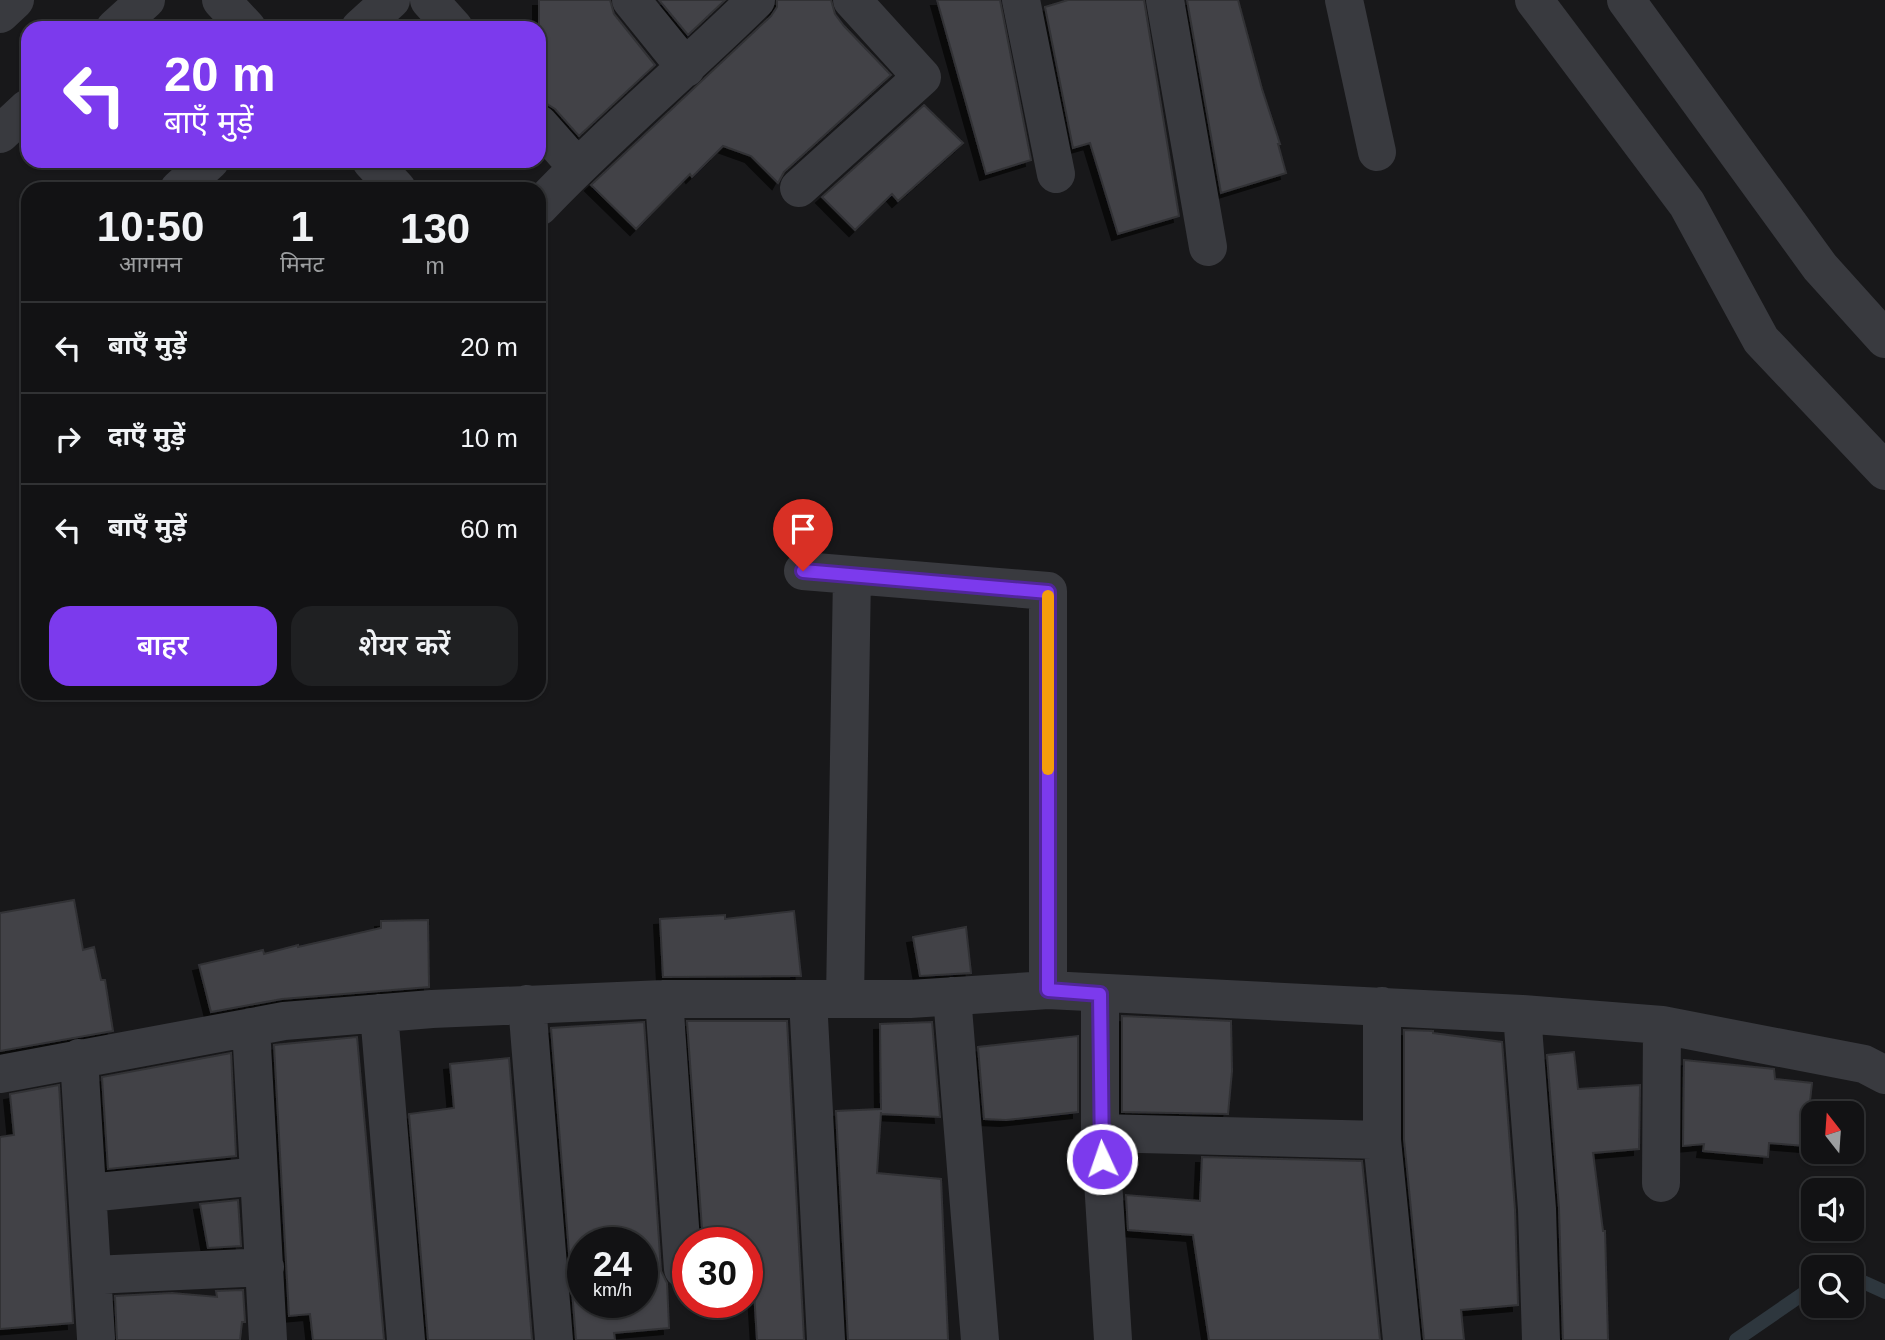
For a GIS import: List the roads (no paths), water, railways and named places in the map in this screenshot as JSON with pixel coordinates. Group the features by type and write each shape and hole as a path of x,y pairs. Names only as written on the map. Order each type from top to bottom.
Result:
{"street":[{"path":"0,14 15,0"},
{"path":"124,21 146,0"},
{"path":"221,0 240,21"},
{"path":"368,21 391,0"},
{"path":"429,0 448,21"},
{"path":"631,0 686,68"},
{"path":"546,200 577,167 756,0"},
{"path":"799,188 922,77 852,0"},
{"path":"1024,0 1056,174"},
{"path":"1165,0 1208,247"},
{"path":"1344,0 1377,152"},
{"path":"1534,0 1687,204 1761,340 1885,471"},
{"path":"1626,0 1820,267 1885,338"},
{"path":"0,134 21,114"},
{"path":"546,132 577,167"},
{"path":"187,182 202,168"},
{"path":"378,168 390,182"},
{"path":"803,571 1048,592 1048,990"},
{"path":"826,1340 827,999 852,575"},
{"path":"0,1074 284,1021 379,1013 664,999 827,999 953,996 1048,990 1382,1006 1662,1025 1864,1064 1885,1075"},
{"path":"1100,994 1100,1133 1113,1340"},
{"path":"953,996 980,1340"},
{"path":"664,999 680,1227"},
{"path":"527,1004 554,1340"},
{"path":"1382,1006 1382,1140 1402,1340"},
{"path":"379,1013 406,1340"},
{"path":"1522,1014 1537,1209 1541,1340"},
{"path":"1661,1182 1662,1025"},
{"path":"251,1027 268,1340"},
{"path":"79,1058 96,1338"},
{"path":"1100,1133 1382,1140"},
{"path":"88,1193 259,1176"},
{"path":"93,1275 265,1267"}],"waterway":[{"path":"1864,1282 1885,1292"},
{"path":"1736,1340 1801,1295"}]}
